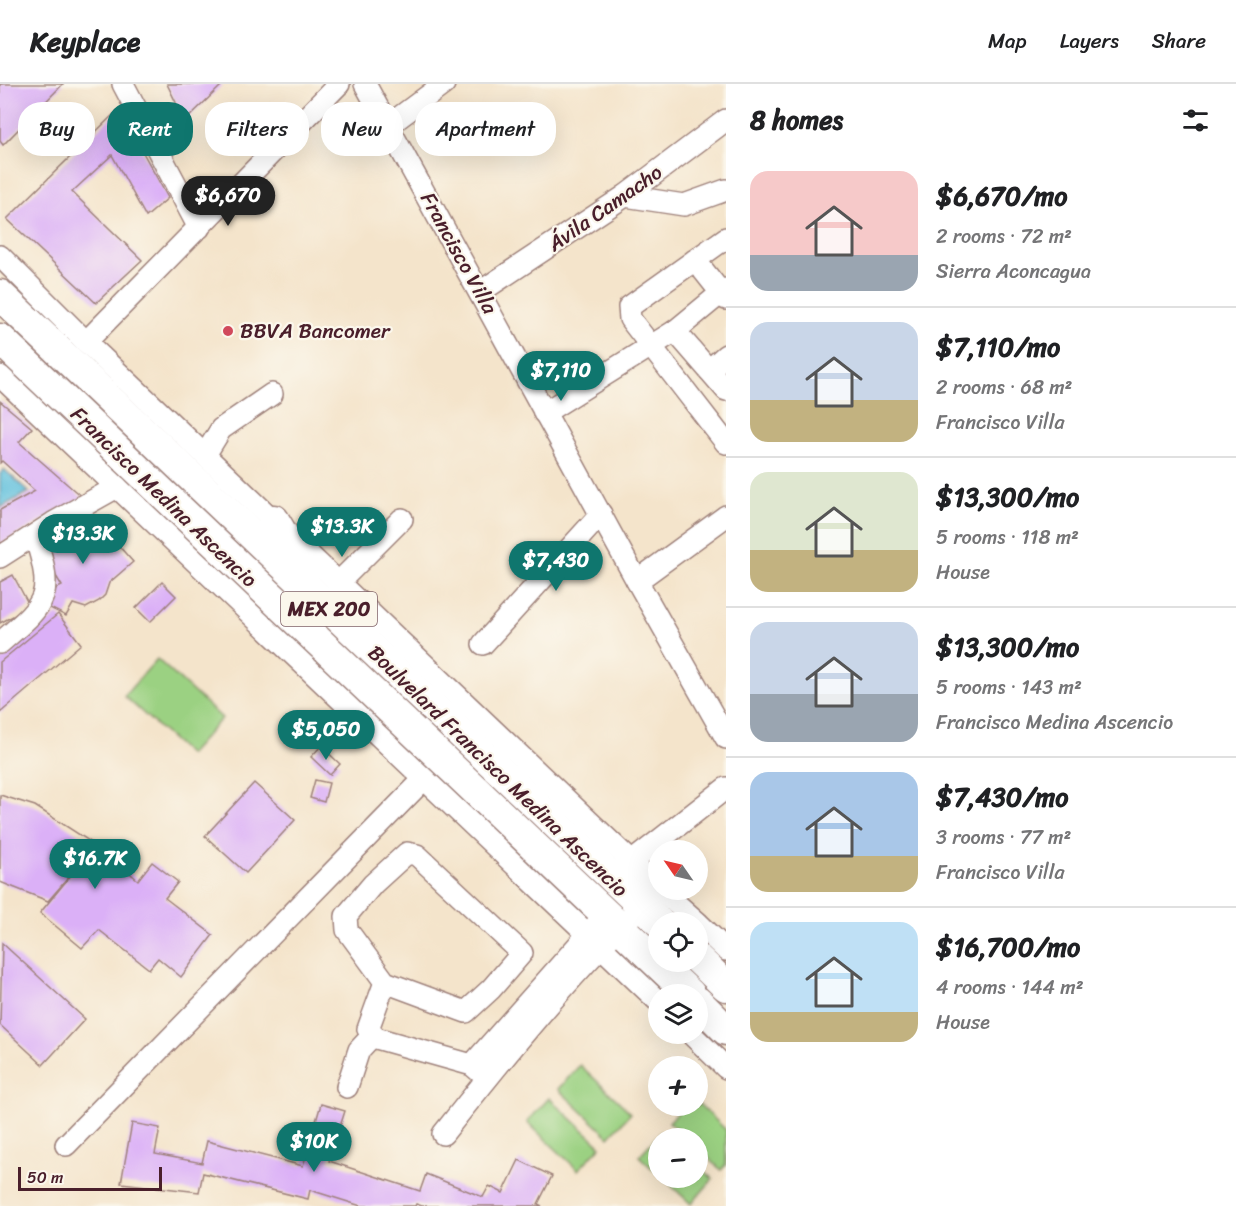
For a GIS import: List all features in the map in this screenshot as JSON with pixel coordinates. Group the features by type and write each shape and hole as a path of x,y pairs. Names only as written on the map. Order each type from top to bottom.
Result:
{"highway":[{"name":"Boulvelard Francisco Medina Ascencio","path":"0,295 332,594 644,889"},
{"name":"Francisco Medina Ascencio","path":"0,339 597,924"},
{"path":"274,520 332,594"},
{"name":"Boulvelard Francisco Medina Ascencio","path":"597,924 677,984"},
{"path":"708,969 726,986"},
{"path":"708,1012 726,1030"}],"street":[{"path":"123,84 199,228"},
{"path":"86,342 339,84"},
{"name":"Francisco Villa","path":"364,84 375,102"},
{"path":"403,115 444,84"},
{"name":"Ávila Camacho","path":"480,292 625,196 726,120"},
{"name":"Francisco Villa","path":"403,151 544,413 726,738"},
{"path":"625,196 684,205 726,190"},
{"path":"726,238 629,307 630,319 726,444"},
{"path":"0,256 86,342 274,520"},
{"path":"544,413 651,347 724,294 695,260"},
{"path":"675,331 726,390"},
{"path":"709,370 726,356"},
{"path":"0,376 424,779 597,924 648,988"},
{"path":"205,455 221,429 272,394"},
{"path":"0,557 53,523 117,488"},
{"path":"483,644 601,514"},
{"path":"637,581 726,516"},
{"path":"332,594 402,519"},
{"path":"0,643 38,610 44,595 45,576 35,536"},
{"path":"66,1145 424,779"},
{"path":"443,1134 479,1071 597,924 644,889 726,788"},
{"path":"407,853 417,855 522,953 491,990 466,1012 385,982 347,930 346,916 373,884 407,853"},
{"path":"597,924 644,889"},
{"path":"644,889 680,912"},
{"path":"708,933 726,950"},
{"path":"385,982 368,1029 372,1036 479,1071"},
{"path":"347,1087 359,1050 372,1036"},
{"path":"701,1044 726,1068"}],"green space":[{"path":"157,659 222,718 189,755 124,696"},
{"path":"580,1065 631,1113 609,1137 558,1089"},
{"path":"549,1098 601,1146 578,1170 527,1122"},
{"path":"708,1113 726,1130 726,1165 721,1170 708,1158 708,1128 676,1128 669,1122 675,1116 708,1116"},
{"path":"648,1146 648,1165 639,1156"},
{"path":"708,1174 713,1179 708,1185"},
{"path":"674,1188 705,1188 691,1204"}],"water":[{"path":"4,469 29,492 0,508 0,474"}],"building":[{"path":"0,84 63,84 45,102 18,102 18,130 3,145 0,141"},
{"path":"167,84 223,84 193,113 193,102 176,102"},
{"path":"107,121 107,156 111,156 72,192 142,260 96,303 7,219 71,156 95,156 95,133"},
{"path":"113,156 145,156 168,198 146,217"},
{"path":"0,401 32,428 19,442 83,498 0,544 0,510 35,491 2,461 0,463"},
{"path":"89,519 98,533 109,528 118,545 133,562 109,583 105,595 99,601 86,608 73,604 66,616 50,608 47,593 62,586 44,556 56,528"},
{"path":"13,575 30,607 0,623 0,582"},
{"path":"162,582 176,596 150,622 136,608"},
{"path":"58,614 81,644 0,713 0,662"},
{"path":"321,746 340,764 330,775 311,757"},
{"path":"315,780 329,783 324,802 310,798"},
{"path":"254,783 295,820 246,873 205,836"},
{"path":"0,795 35,806 97,846 138,880 152,862 178,882 165,898 213,935 181,977 158,958 149,969 99,930 82,948 40,913 81,863 48,901 0,882"},
{"path":"2,943 85,1019 43,1065 0,1025"},
{"path":"321,1104 345,1111 329,1161 420,1191 426,1174 483,1197 489,1186 503,1193 519,1160 552,1176 538,1204 542,1206 422,1206 416,1204 415,1206 361,1206 310,1190 308,1199 203,1173 199,1192 121,1183 132,1123 160,1128 155,1154 202,1163 207,1141 303,1166"}],"place":[{"name":"BBVA Bancomer","path":"228,331"}]}
